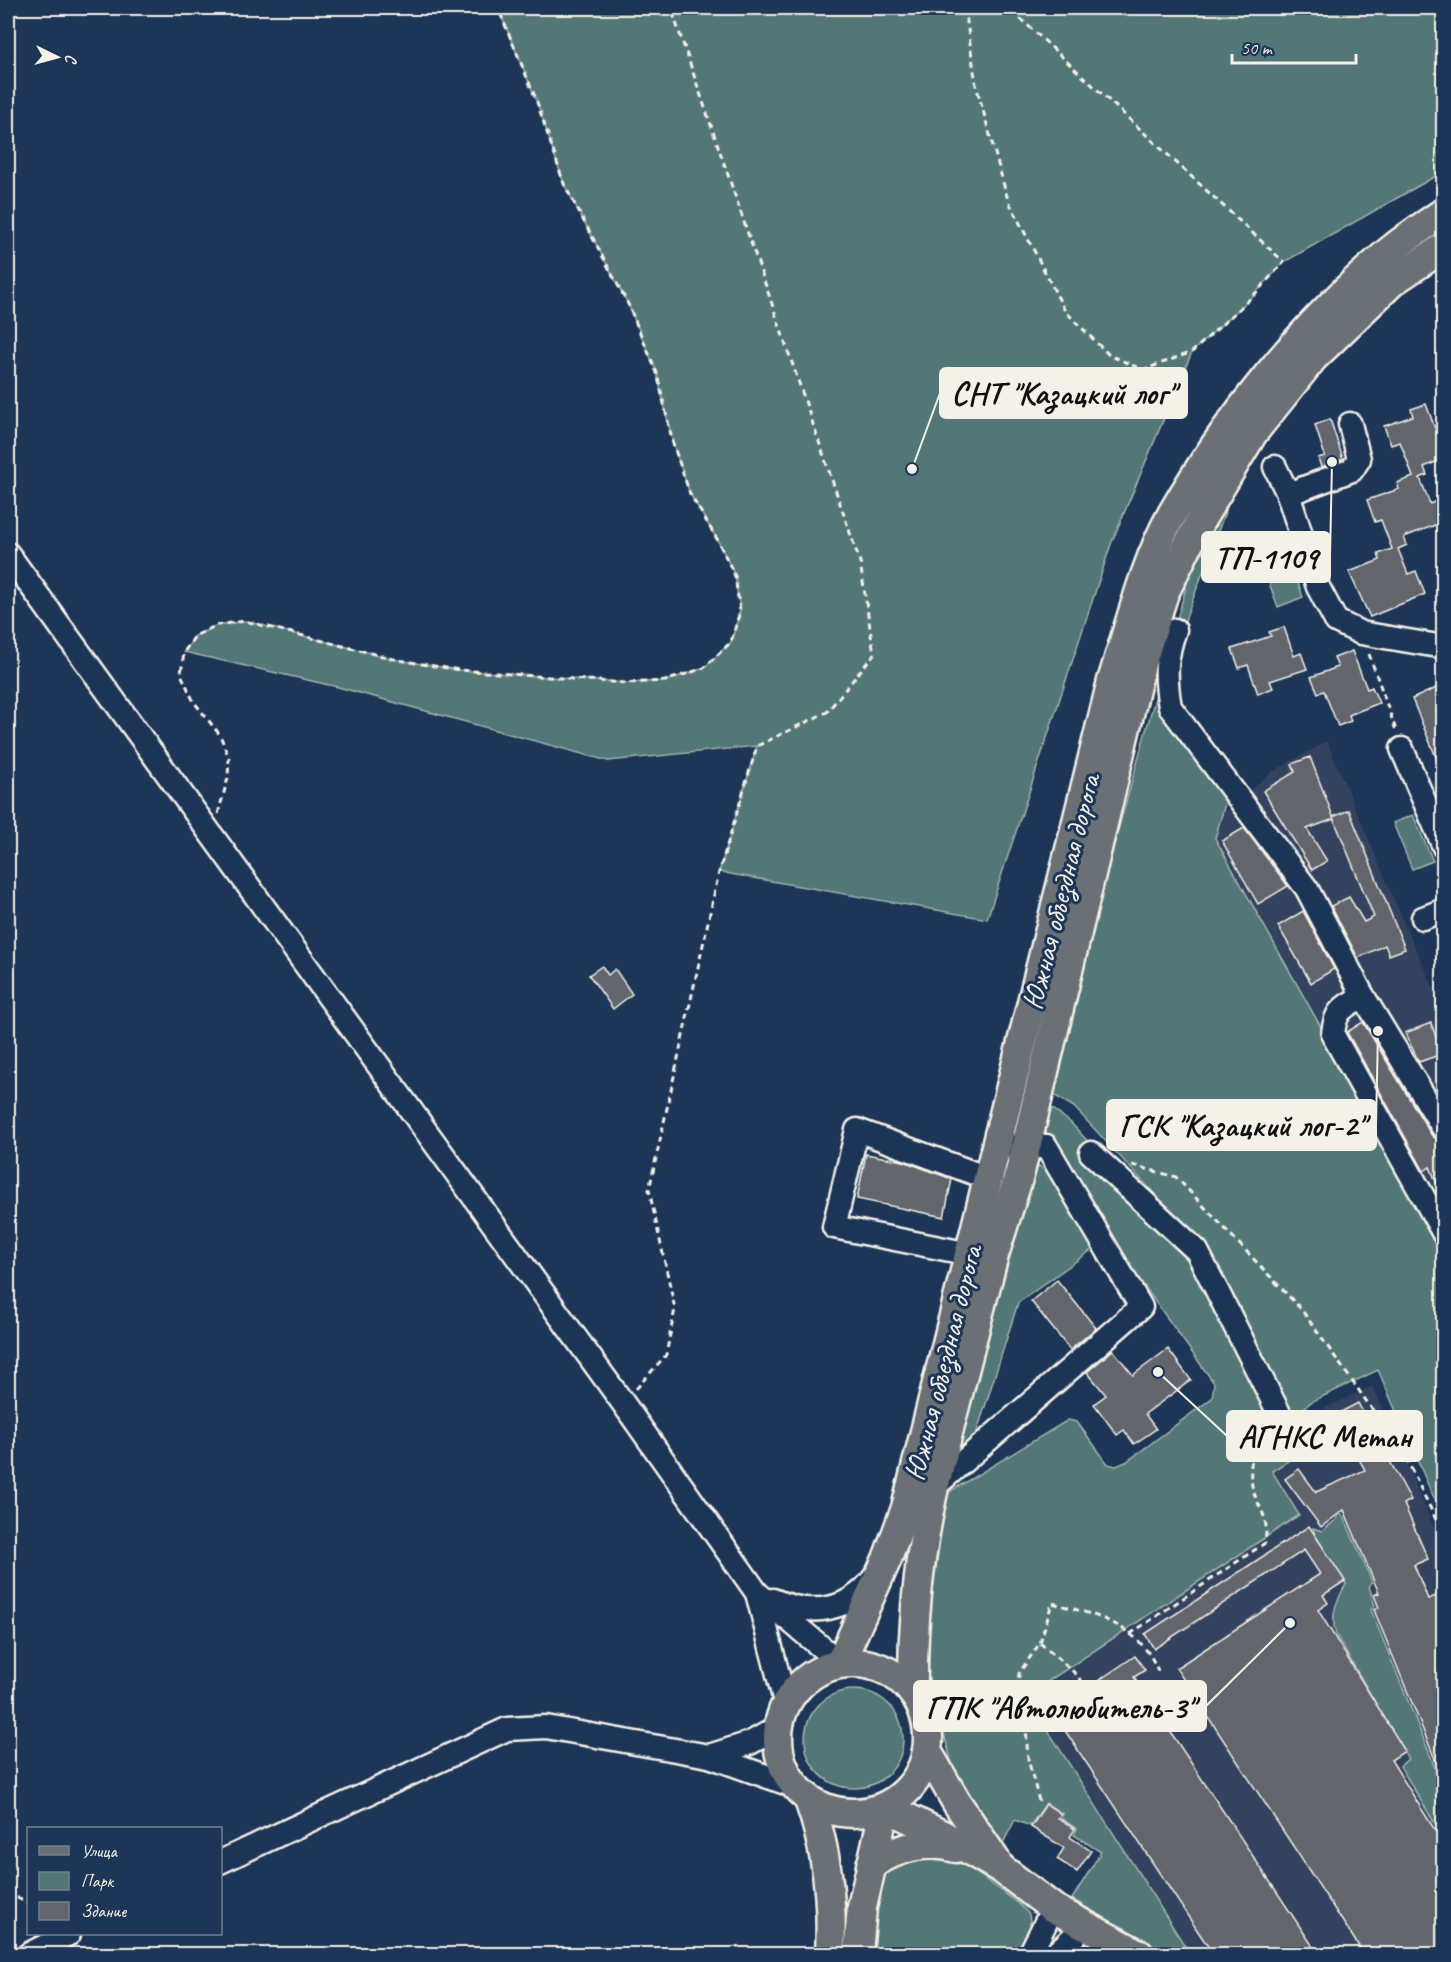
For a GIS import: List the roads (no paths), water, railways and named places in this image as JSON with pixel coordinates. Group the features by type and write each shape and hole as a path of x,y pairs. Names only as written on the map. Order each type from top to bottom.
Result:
{"main road":[{"name":"Южная объездная дорога","path":"913,1693 917,1598 926,1523 993,1258 1020,1172 1011,1146 1112,681 1142,588 1172,515 1237,417 1300,336 1385,255 1443,212"},
{"name":"Южная объездная дорога","path":"840,1663 887,1559 906,1508 990,1179 1011,1146 1141,664 1164,593 1200,521 1253,433 1313,358 1393,281 1443,247"},
{"path":"801,1793 833,1811 859,1814 885,1807 905,1793 919,1774 927,1751 925,1720 913,1693 899,1678 880,1668 860,1663 840,1663 818,1671 799,1684 782,1715 779,1759 801,1793 819,1828 828,1876 830,1954"},
{"path":"927,1751 957,1803 1003,1870"},
{"path":"858,1954 862,1907 885,1807"},
{"path":"885,1807 943,1835 1003,1870 1053,1908 1139,1954"},
{"path":"871,1865 892,1851 931,1844 969,1852 1003,1870"}],"street":[{"path":"1288,494 1352,470 1359,459 1350,424"},
{"path":"1275,468 1288,494 1318,588 1336,621 1361,633 1443,647"},
{"path":"8,554 623,1403 757,1593 840,1663"},
{"path":"1175,630 1166,656 1166,684 1170,706 1307,889 1363,996 1443,1129"},
{"path":"1402,749 1443,846"},
{"path":"1363,996 1341,1009 1334,1020 1333,1035 1443,1234"},
{"path":"970,1254 834,1227 857,1130 990,1179"},
{"path":"934,1487 1141,1307 1046,1146 1011,1146"},
{"path":"1091,1153 1197,1251 1285,1425"},
{"path":"757,1593 787,1606 808,1611 831,1608 867,1588 887,1559"},
{"path":"709,1756 750,1743 782,1715 757,1593"},
{"path":"222,1862 507,1729 546,1726 709,1756 801,1793"},
{"path":"1030,1954 1053,1908"},
{"path":"1055,1954 1085,1926"},
{"path":"38,1953 67,1935"}],"place":[{"name":"ТП-1109","path":"1332,462"},
{"name":"СНТ \"Казацкий лог\"","path":"912,469"},
{"name":"ГСК \"Казацкий лог-2\"","path":"1378,1031"},
{"name":"АГНКС Метан","path":"1158,1372"},
{"name":"ГПК \"Автолюбитель-3\"","path":"1290,1623"}]}
